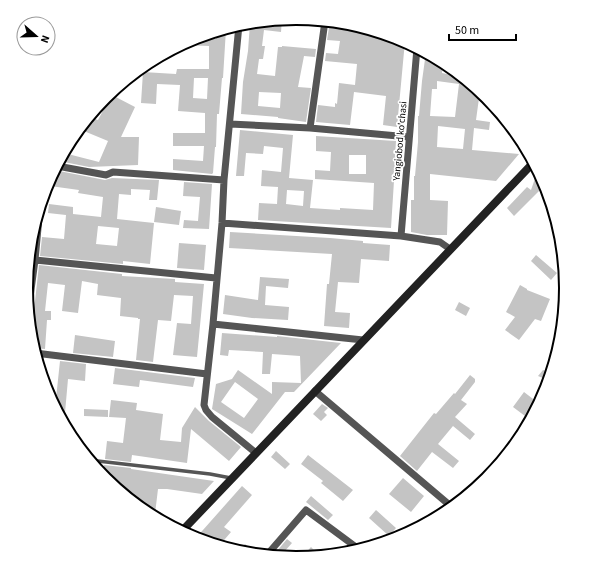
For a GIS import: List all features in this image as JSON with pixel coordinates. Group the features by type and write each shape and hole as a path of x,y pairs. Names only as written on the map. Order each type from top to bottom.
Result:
{"street":[{"path":"310,128 324,27"},
{"path":"238,32 224,180 222,223 213,324 204,405 206,410 222,426 256,453"},
{"name":"Yangiobod ko'chasi","path":"401,236 416,54"},
{"path":"230,124 310,128 409,137"},
{"path":"186,528 530,166"},
{"path":"63,167 106,175 113,172 224,180"},
{"path":"222,223 401,236 440,242 450,249"},
{"path":"34,265 36,247"},
{"path":"35,260 216,278"},
{"path":"213,324 363,340"},
{"path":"41,354 207,374"},
{"path":"315,391 448,504"},
{"path":"271,551 306,510 354,546"}],"lane":[{"path":"97,461 210,474 232,479"}],"building":[{"path":"281,26 281,32 264,30 262,46 265,46 263,59 259,59 257,74 275,76 278,47 282,46 316,49 315,57 304,56 298,87 311,88 306,122 278,117 241,114 243,82 250,29","holes":["259,92 281,93 280,108 258,106"]},
{"path":"329,27 331,27 365,34 404,48 397,127 383,125 386,96 354,92 350,125 316,122 318,105 335,107 335,103 337,104 339,83 355,85 357,64 325,61 326,53 338,54 340,41 327,40"},
{"path":"226,35 223,78 219,114 217,114 216,147 213,173 173,170 173,159 203,161 204,146 173,146 173,133 205,133 205,113 178,111 180,85 157,84 156,104 141,103 143,74 146,72 176,74 177,69 209,69 209,46 195,45","holes":["194,78 208,78 207,99 193,98"]},
{"path":"425,58 442,69 442,73 451,75 457,79 479,98 476,120 490,122 489,130 474,128 472,150 519,154 496,181 430,174 430,200 448,201 447,235 427,235 411,232 411,200 414,200 414,176","holes":["437,81 459,84 455,117 430,116 432,89 437,89","438,126 465,129 463,149 437,147"]},
{"path":"116,97 135,107 121,137 139,137 138,165 89,167 65,162 70,154 99,162 108,141 85,131 95,119 98,120 104,108"},
{"path":"240,130 293,135 289,178 313,180 310,208 373,210 374,183 315,179 315,170 330,171 331,152 316,151 316,136 396,141 395,156 401,157 400,166 395,165 391,228 258,220 259,203 277,204 278,187 261,186 262,170 281,172 283,148 264,146 263,154 246,153 244,176 236,176","holes":["349,155 366,155 366,174 349,174","287,190 304,191 303,206 286,204"]},
{"path":"60,171 105,180 112,178 159,180 157,200 149,200 150,190 131,189 131,195 119,194 117,219 154,223 150,264 123,261 123,264 40,256 42,237 64,239 66,215 48,213 49,204 73,207 73,214 101,217 103,197 78,193 79,190 54,187","holes":["98,226 119,228 117,246 96,244"]},
{"path":"535,177 541,189 514,216 507,208 527,187 531,190"},
{"path":"184,182 212,184 209,229 183,228 184,220 198,221 200,197 183,196"},
{"path":"156,207 181,211 179,225 154,222"},
{"path":"230,232 330,238 390,245 389,261 361,259 359,283 338,282 335,312 350,313 349,328 324,326 327,284 329,284 332,254 229,248"},
{"path":"179,243 206,245 204,270 177,268"},
{"path":"536,255 557,273 551,280 531,261"},
{"path":"39,265 122,274 122,276 175,279 175,282 204,284 197,357 173,355 177,323 191,324 193,296 174,295 171,321 158,320 153,362 136,360 140,319 120,316 121,298 97,295 98,284 82,281 78,313 62,311 65,285 48,283 45,311 51,311 51,320 47,320 45,349 40,349 35,323 34,309"},
{"path":"260,277 289,279 288,288 266,286 265,305 289,307 288,320 252,318 223,314 225,295 258,300"},
{"path":"520,285 527,290 550,299 541,321 535,319 519,340 505,330 515,317 506,312"},
{"path":"459,302 470,308 466,316 455,310"},
{"path":"222,333 277,336 341,343 294,392 285,392 252,434 212,409 216,384 232,379 238,370 272,394 272,382 301,383 300,356 272,354 270,374 262,374 263,352 229,350 228,356 220,355","holes":["235,382 258,399 244,418 221,402"]},
{"path":"75,335 115,341 113,357 73,353"},
{"path":"60,361 86,364 85,381 68,379 65,414 56,396"},
{"path":"115,368 195,378 193,387 140,380 139,387 113,384"},
{"path":"543,370 547,371 544,378 538,376"},
{"path":"470,375 475,379 475,382 461,400 467,404 455,417 475,434 470,440 453,426 438,444 459,461 453,468 432,452 417,471 400,456 434,413 436,414 454,393 455,394"},
{"path":"524,392 535,400 525,416 513,407"},
{"path":"111,400 137,403 136,410 163,414 160,440 181,442 182,428 195,407 209,421 241,447 229,461 191,429 187,463 132,455 131,462 105,459 107,441 123,443 126,418 109,417"},
{"path":"322,404 328,408 324,412 327,415 321,421 313,414"},
{"path":"84,409 108,410 108,417 84,416"},
{"path":"276,451 290,464 285,469 271,457"},
{"path":"308,455 353,490 343,501 321,483 323,481 301,464"},
{"path":"104,465 131,468 214,481 202,494 158,489 155,511 123,487 102,467 104,467"},
{"path":"403,478 424,496 411,512 389,494"},
{"path":"242,486 252,495 224,527 231,532 223,541 200,533"},
{"path":"311,496 333,515 328,520 306,502"},
{"path":"376,510 396,528 388,535 369,518"},
{"path":"287,539 292,543 285,551 277,551"},
{"path":"311,547 315,551 314,551 307,551"}]}
